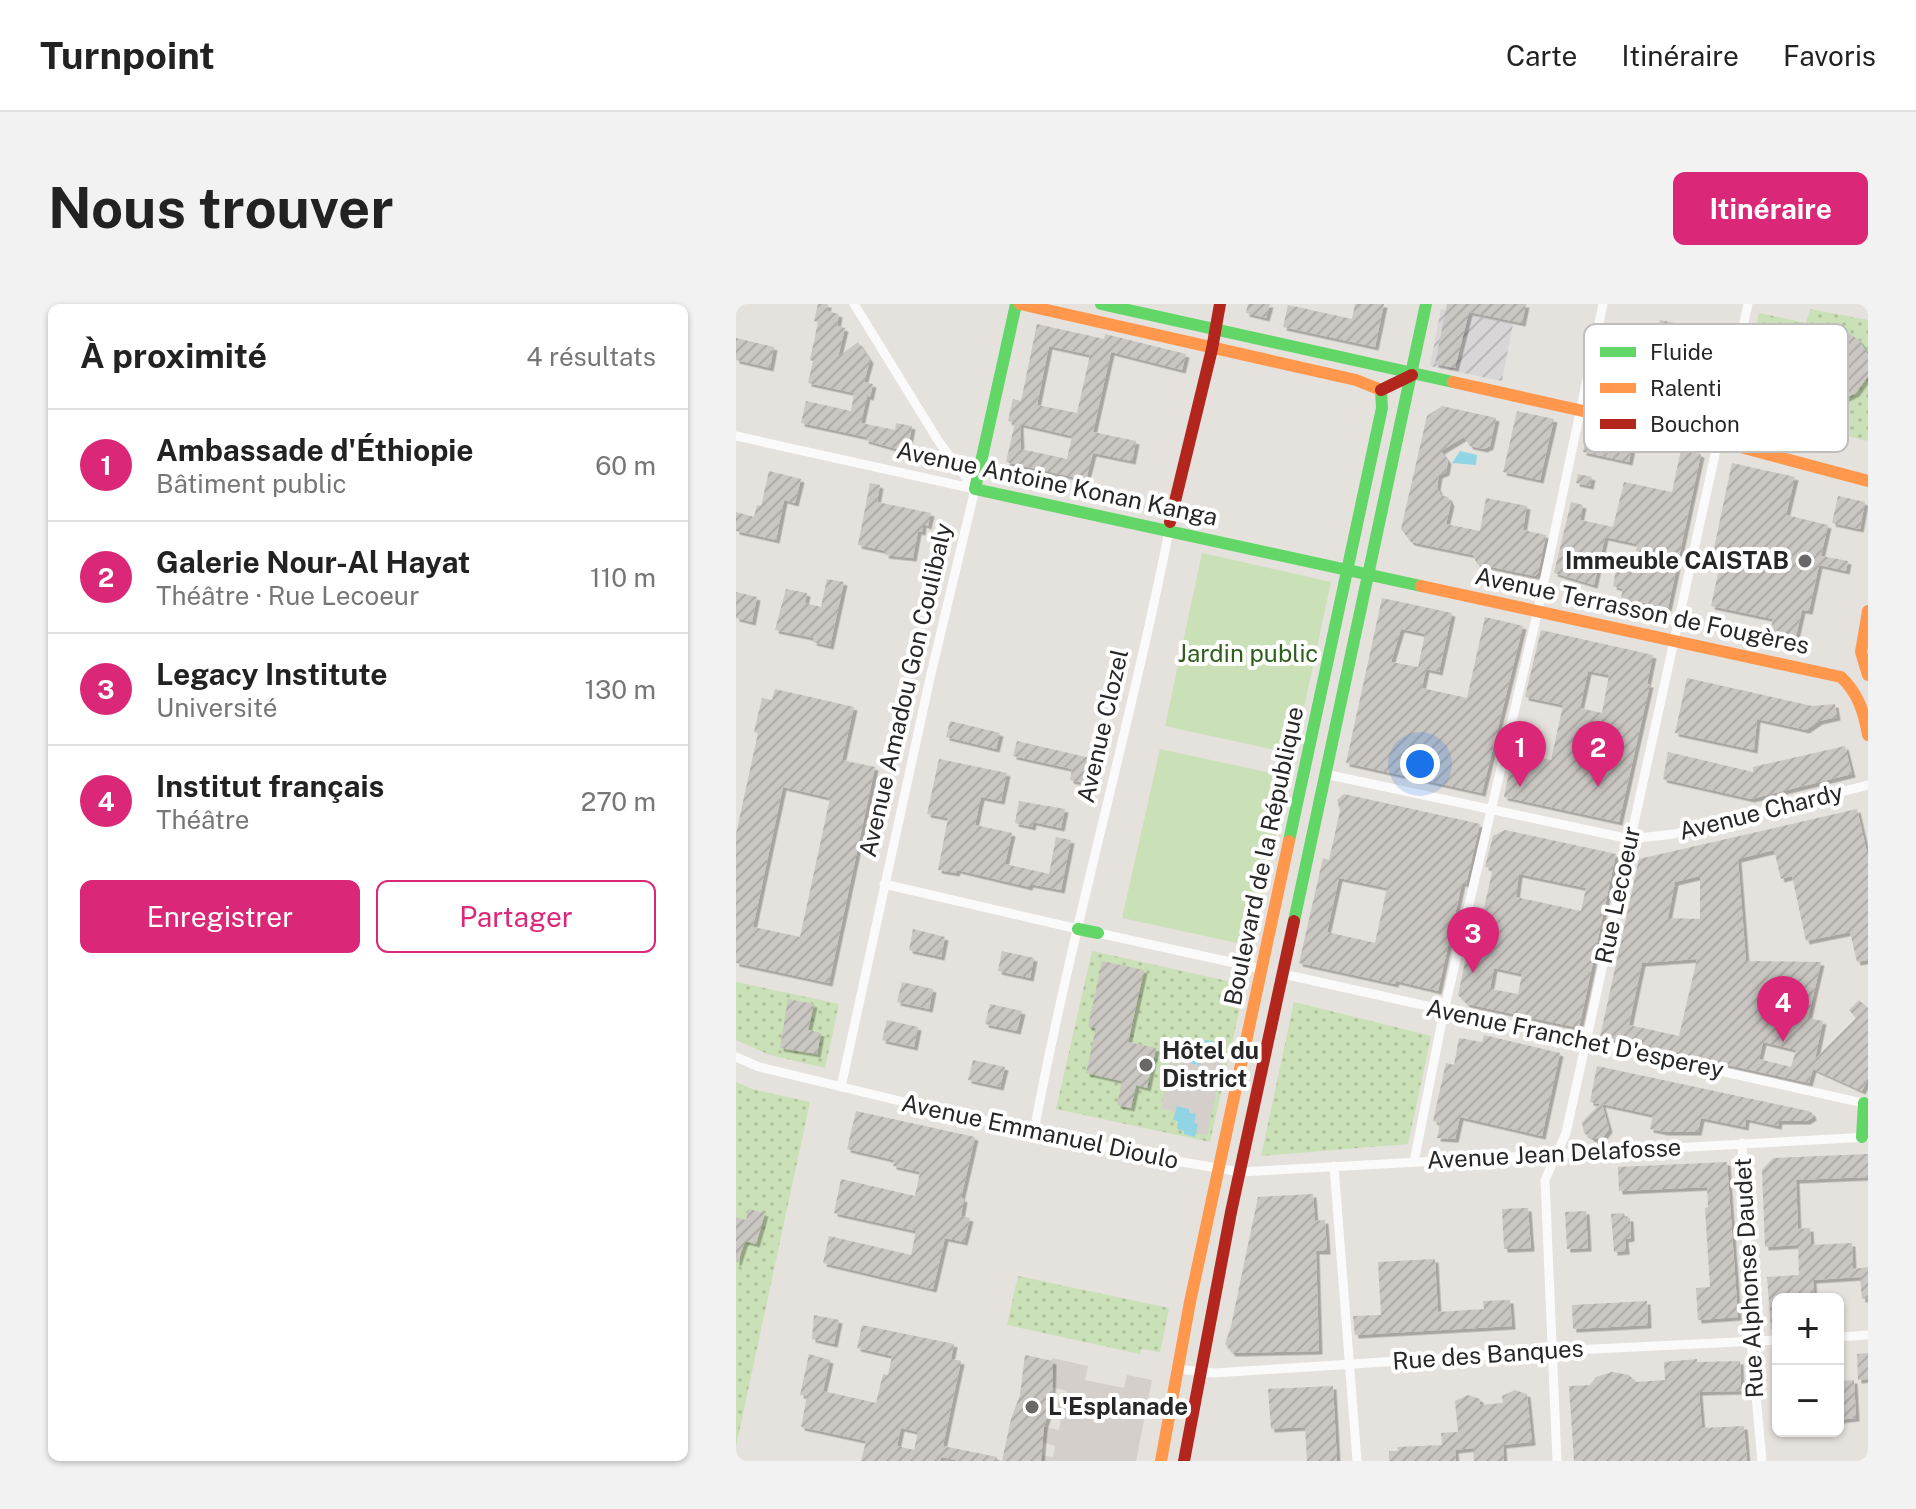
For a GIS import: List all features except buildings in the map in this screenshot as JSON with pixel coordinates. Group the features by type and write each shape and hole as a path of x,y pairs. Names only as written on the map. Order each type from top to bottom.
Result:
{"main road":[{"name":"Avenue Amadou Gon Coulibaly","path":"975,489 1018,304"},
{"path":"1018,304 1356,380 1381,390 1412,375"},
{"path":"1101,304 1584,412"},
{"name":"Avenue Clozel","path":"1170,526 1220,304"},
{"name":"Boulevard de la République","path":"1184,1461 1240,1172 1426,304"},
{"name":"Boulevard de la République","path":"1161,1461 1176,1369 1382,408 1381,390"},
{"path":"1759,452 1868,481"},
{"name":"Avenue Antoine Konan Kanga","path":"975,489 1170,526 1369,574"},
{"name":"Avenue Terrasson de Fougères","path":"1369,574 1841,677"},
{"path":"1868,611 1861,645 1852,668 1841,677 1866,707 1868,735"},
{"path":"1861,645 1864,669 1868,675"},
{"path":"1078,929 1098,933"},
{"path":"1262,969 1283,974"},
{"path":"1865,1137 1866,1103"}],"street":[{"path":"854,304 939,442 975,489"},
{"path":"1599,324 1603,304"},
{"name":"Rue Lecoeur","path":"1744,324 1748,304"},
{"path":"1414,1162 1444,1011 1538,610 1584,392"},
{"name":"Avenue Antoine Konan Kanga","path":"736,436 975,489"},
{"name":"Rue Lecoeur","path":"1557,1461 1545,1180 1566,1133 1716,452"},
{"name":"Avenue Amadou Gon Coulibaly","path":"841,1087 884,884 975,489"},
{"name":"Avenue Clozel","path":"1034,1131 1170,526"},
{"name":"Avenue Chardy","path":"1325,774 1630,839 1674,834 1868,785"},
{"path":"884,884 1078,929"},
{"path":"1098,933 1262,969"},
{"name":"Avenue Franchet D'esperey","path":"1283,974 1866,1103"},
{"name":"Avenue Emmanuel Dioulo","path":"736,1057 759,1067 841,1087 1034,1131 1240,1172"},
{"name":"Avenue Jean Delafosse","path":"1240,1172 1865,1137"},
{"name":"Rue Alphonse Daudet","path":"1742,1143 1751,1341 1762,1461"},
{"path":"1334,1166 1357,1461"},
{"path":"1844,1337 1868,1335"},
{"name":"Rue des Banques","path":"1199,1373 1772,1340"},
{"path":"1176,1369 1199,1373"}],"shaded area":[{"path":"1441,309 1513,324 1502,381 1430,366"},
{"path":"1217,1038 1227,1040 1207,1135 1196,1133 1198,1124 1177,1106 1175,1112 1161,1108 1172,1053 1187,1057 1186,1062 1201,1061 1213,1054"},
{"path":"1052,1358 1088,1366 1085,1380 1124,1388 1127,1375 1152,1380 1136,1461 1041,1461 1041,1455 1053,1457 1055,1446 1042,1442 1044,1427 1059,1430 1061,1418 1047,1414 1052,1400 1065,1403 1067,1391 1052,1387"}],"green space":[{"path":"1810,309 1868,320 1868,441 1848,436 1848,324 1756,324 1759,313 1806,323"},
{"name":"Jardin public","path":"1202,553 1331,582 1294,754 1165,726"},
{"path":"1160,749 1289,777 1251,946 1122,918"},
{"path":"1092,951 1245,985 1210,1142 1056,1109"},
{"path":"736,982 839,1004 825,1068 770,1055 736,1040"},
{"path":"1294,1002 1431,1036 1408,1144 1261,1156"},
{"path":"736,1082 752,1089 810,1102 736,1446"},
{"path":"1018,1276 1169,1308 1160,1352 1141,1349 1140,1354 1007,1325"}],"water":[{"path":"1460,451 1477,455 1476,465 1452,463"},
{"path":"1205,1040 1216,1042 1209,1062 1201,1061 1199,1065 1186,1062 1189,1049 1193,1050 1195,1042 1203,1044"},
{"path":"1177,1106 1196,1114 1194,1123 1198,1124 1195,1137 1177,1129 1178,1121 1173,1120"}],"traffic: fast":[{"path":"1016,304 975,489 1421,586"},
{"path":"1101,304 1453,382"},
{"path":"1294,921 1426,304"},
{"path":"1289,841 1382,408 1381,390"},
{"path":"1078,929 1098,933"},
{"path":"1862,1137 1864,1103"}],"traffic: slow":[{"path":"1020,304 1356,380 1381,390"},
{"path":"1453,382 1584,411"},
{"path":"1759,452 1868,481"},
{"path":"1421,586 1841,677 1859,703 1868,735"},
{"path":"1868,611 1861,652 1868,675"},
{"path":"1161,1461 1190,1302 1289,841"}],"traffic: jam":[{"path":"1170,522 1220,304"},
{"path":"1381,390 1412,375"},
{"path":"1184,1461 1231,1212 1294,921"}],"place":[{"name":"Immeuble CAISTAB","path":"1805,561"},
{"name":"Ambassade d'Éthiopie","path":"1520,787"},
{"name":"Galerie Nour-Al Hayat","path":"1598,787"},
{"name":"Legacy Institute","path":"1473,973"},
{"name":"Institut français","path":"1783,1042"},
{"name":"Hôtel du District","path":"1146,1065"},
{"name":"L'Esplanade","path":"1032,1407"}]}
